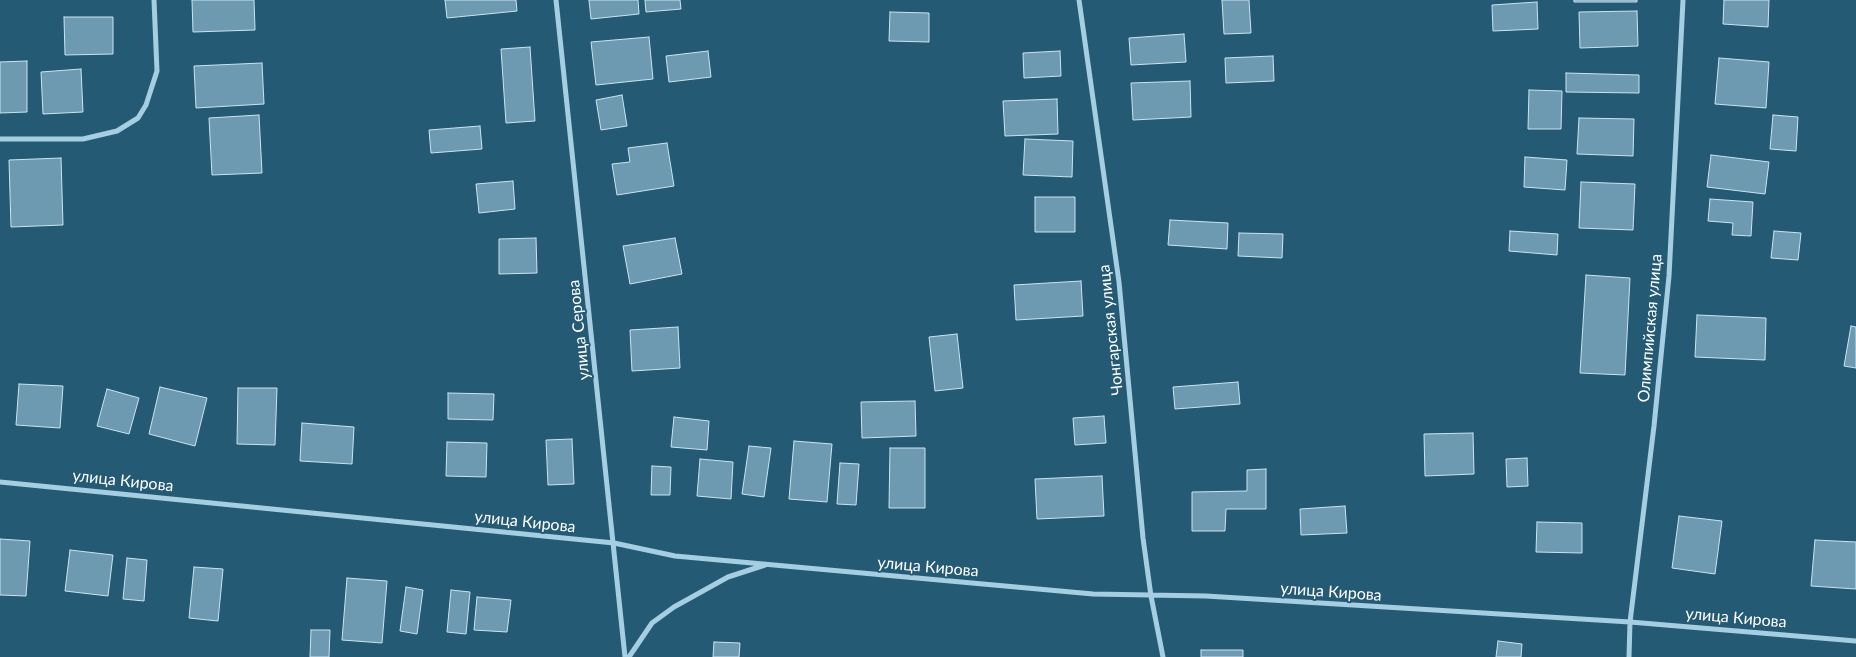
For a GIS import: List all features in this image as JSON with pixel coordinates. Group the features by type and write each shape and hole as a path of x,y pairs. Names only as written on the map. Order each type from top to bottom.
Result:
{"street":[{"path":"0,140 83,139 117,131 138,118 146,105 157,71 154,0"},
{"name":"улица Серова","path":"556,0 627,657"},
{"name":"Чонгарская улица","path":"1080,0 1119,282 1151,596 1164,657"},
{"name":"Олимпийская улица","path":"1629,657 1630,622 1654,426 1669,276 1683,0"},
{"name":"улица Кирова","path":"0,482 614,543 675,556 1093,594 1216,597 1630,622 1856,641"},
{"path":"627,657 652,623 674,607 728,576 768,564"}],"building":[{"path":"192,0 254,0 255,30 193,32"},
{"path":"445,0 516,0 517,11 447,18"},
{"path":"589,0 638,0 639,14 591,19"},
{"path":"645,0 680,0 681,9 646,12"},
{"path":"1222,0 1249,0 1251,33 1224,34"},
{"path":"1574,0 1637,0 1637,2 1574,2"},
{"path":"1724,0 1769,0 1768,27 1723,24"},
{"path":"1537,2 1538,29 1493,31 1492,5"},
{"path":"1637,11 1638,46 1580,48 1579,12"},
{"path":"890,12 929,13 929,42 889,41"},
{"path":"64,17 113,17 113,54 65,55"},
{"path":"1184,34 1186,62 1131,65 1129,38"},
{"path":"649,37 653,79 596,85 591,42"},
{"path":"530,47 535,121 506,123 501,49"},
{"path":"708,51 711,77 669,82 666,56"},
{"path":"1060,51 1061,76 1024,78 1023,53"},
{"path":"1273,56 1274,81 1226,83 1225,58"},
{"path":"1719,58 1769,62 1766,108 1715,104"},
{"path":"27,61 27,112 0,113 0,62"},
{"path":"262,63 264,104 196,108 194,66"},
{"path":"81,69 83,112 43,114 41,72"},
{"path":"1566,73 1639,75 1639,93 1566,92"},
{"path":"1190,81 1191,117 1133,120 1131,83"},
{"path":"1529,90 1562,91 1561,129 1528,129"},
{"path":"622,95 627,126 601,130 596,100"},
{"path":"1057,99 1058,134 1005,136 1003,101"},
{"path":"259,115 262,173 212,175 209,118"},
{"path":"1773,115 1798,117 1796,151 1770,149"},
{"path":"1579,118 1634,119 1633,156 1577,154"},
{"path":"480,126 482,149 431,153 429,130"},
{"path":"1025,139 1073,141 1072,177 1023,175"},
{"path":"667,143 674,186 617,195 612,164 630,162 628,148"},
{"path":"1711,155 1769,162 1765,194 1707,187"},
{"path":"1525,157 1567,160 1565,190 1524,187"},
{"path":"61,158 63,225 11,227 9,160"},
{"path":"513,181 515,209 479,213 476,184"},
{"path":"1581,182 1635,184 1633,230 1579,228"},
{"path":"1035,197 1075,197 1075,232 1035,232"},
{"path":"1710,199 1753,202 1751,236 1732,235 1733,223 1708,221"},
{"path":"1170,220 1228,223 1227,249 1168,245"},
{"path":"1510,231 1558,234 1557,255 1509,251"},
{"path":"1774,231 1801,233 1798,260 1771,258"},
{"path":"1239,233 1283,234 1282,258 1238,256"},
{"path":"536,238 537,273 499,274 499,239"},
{"path":"675,238 682,274 630,284 623,246"},
{"path":"1586,275 1630,278 1625,375 1580,373"},
{"path":"1081,281 1083,316 1016,320 1014,285"},
{"path":"1697,315 1766,318 1765,360 1695,357"},
{"path":"1851,326 1856,327 1856,368 1844,366"},
{"path":"678,327 680,368 632,371 630,330"},
{"path":"957,334 963,388 935,391 929,337"},
{"path":"1238,382 1240,404 1175,409 1173,387"},
{"path":"19,384 63,386 60,428 16,425"},
{"path":"160,387 207,398 195,446 149,434"},
{"path":"238,388 277,388 275,445 237,444"},
{"path":"107,389 139,398 129,434 97,426"},
{"path":"448,393 494,394 493,420 448,419"},
{"path":"915,401 916,436 862,438 861,402"},
{"path":"1104,416 1106,443 1075,445 1073,418"},
{"path":"674,417 709,421 707,450 671,447"},
{"path":"302,423 354,427 352,464 300,461"},
{"path":"1473,433 1474,474 1425,476 1424,434"},
{"path":"572,439 574,484 548,485 546,440"},
{"path":"794,441 832,444 827,502 789,499"},
{"path":"447,442 487,443 486,477 446,476"},
{"path":"749,446 771,448 764,497 742,494"},
{"path":"890,448 925,448 925,508 889,508"},
{"path":"1527,458 1528,486 1507,487 1506,459"},
{"path":"700,459 733,462 731,499 697,496"},
{"path":"840,463 859,464 856,505 837,504"},
{"path":"652,466 671,467 670,495 651,495"},
{"path":"1266,469 1266,509 1226,509 1225,531 1192,531 1192,492 1247,491 1247,470"},
{"path":"1102,476 1104,516 1037,519 1035,479"},
{"path":"1345,506 1347,533 1301,535 1300,509"},
{"path":"1679,516 1722,521 1715,574 1672,568"},
{"path":"1537,522 1582,523 1582,553 1536,552"},
{"path":"0,539 30,541 26,596 0,595"},
{"path":"1815,540 1856,542 1856,589 1811,586"},
{"path":"70,550 113,555 108,596 65,591"},
{"path":"127,558 147,560 144,601 123,599"},
{"path":"194,567 223,569 218,621 189,618"},
{"path":"347,578 387,581 382,643 342,640"},
{"path":"406,587 423,590 417,634 400,631"},
{"path":"451,590 470,592 466,634 447,632"},
{"path":"477,597 511,600 507,632 474,630"},
{"path":"311,630 330,630 329,657 310,657"},
{"path":"1498,641 1522,644 1521,657 1496,657"},
{"path":"714,642 740,643 739,657 713,657"},
{"path":"1201,650 1243,650 1243,657 1201,657"}]}
